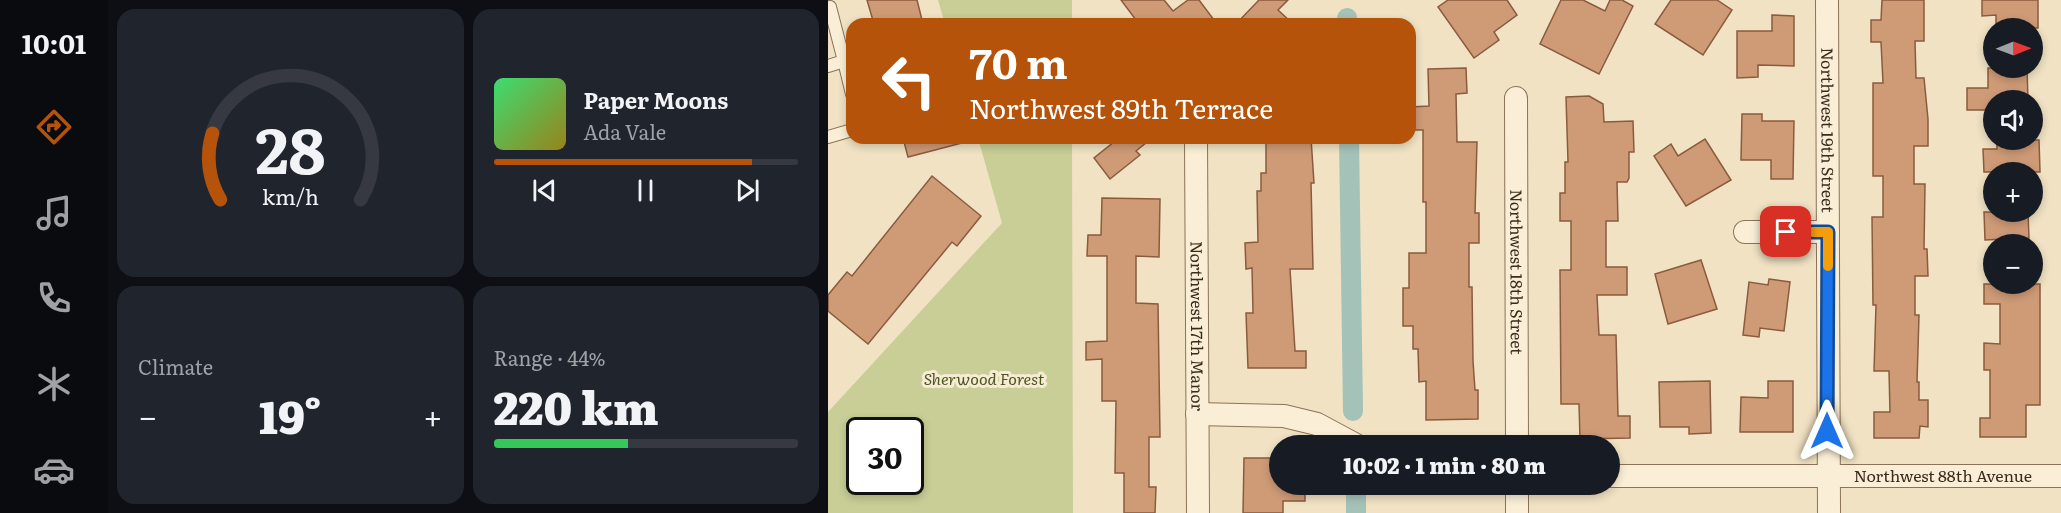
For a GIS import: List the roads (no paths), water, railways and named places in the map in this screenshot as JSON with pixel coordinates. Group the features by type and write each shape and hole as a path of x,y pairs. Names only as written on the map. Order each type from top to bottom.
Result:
{"street":[{"name":"Northwest 19th Street","path":"1827,0 1827,476 1829,513"},
{"name":"Northwest 18th Street","path":"1516,98 1517,435"},
{"name":"Northwest 17th Manor","path":"1196,144 1198,513"},
{"path":"1745,232 1828,232"},
{"path":"1197,414 1284,416 1317,424 1338,435"},
{"name":"Northwest 88th Avenue","path":"1620,476 2061,476"},
{"path":"1517,495 1517,513"}],"lane":[{"path":"828,8 830,7 846,70"},
{"path":"828,66 844,62"},
{"path":"828,137 846,132"}],"waterway":[{"path":"1349,144 1353,411"},
{"path":"1356,495 1356,513"}],"park label":[{"name":"Sherwood Forest","path":"984,379"}]}
